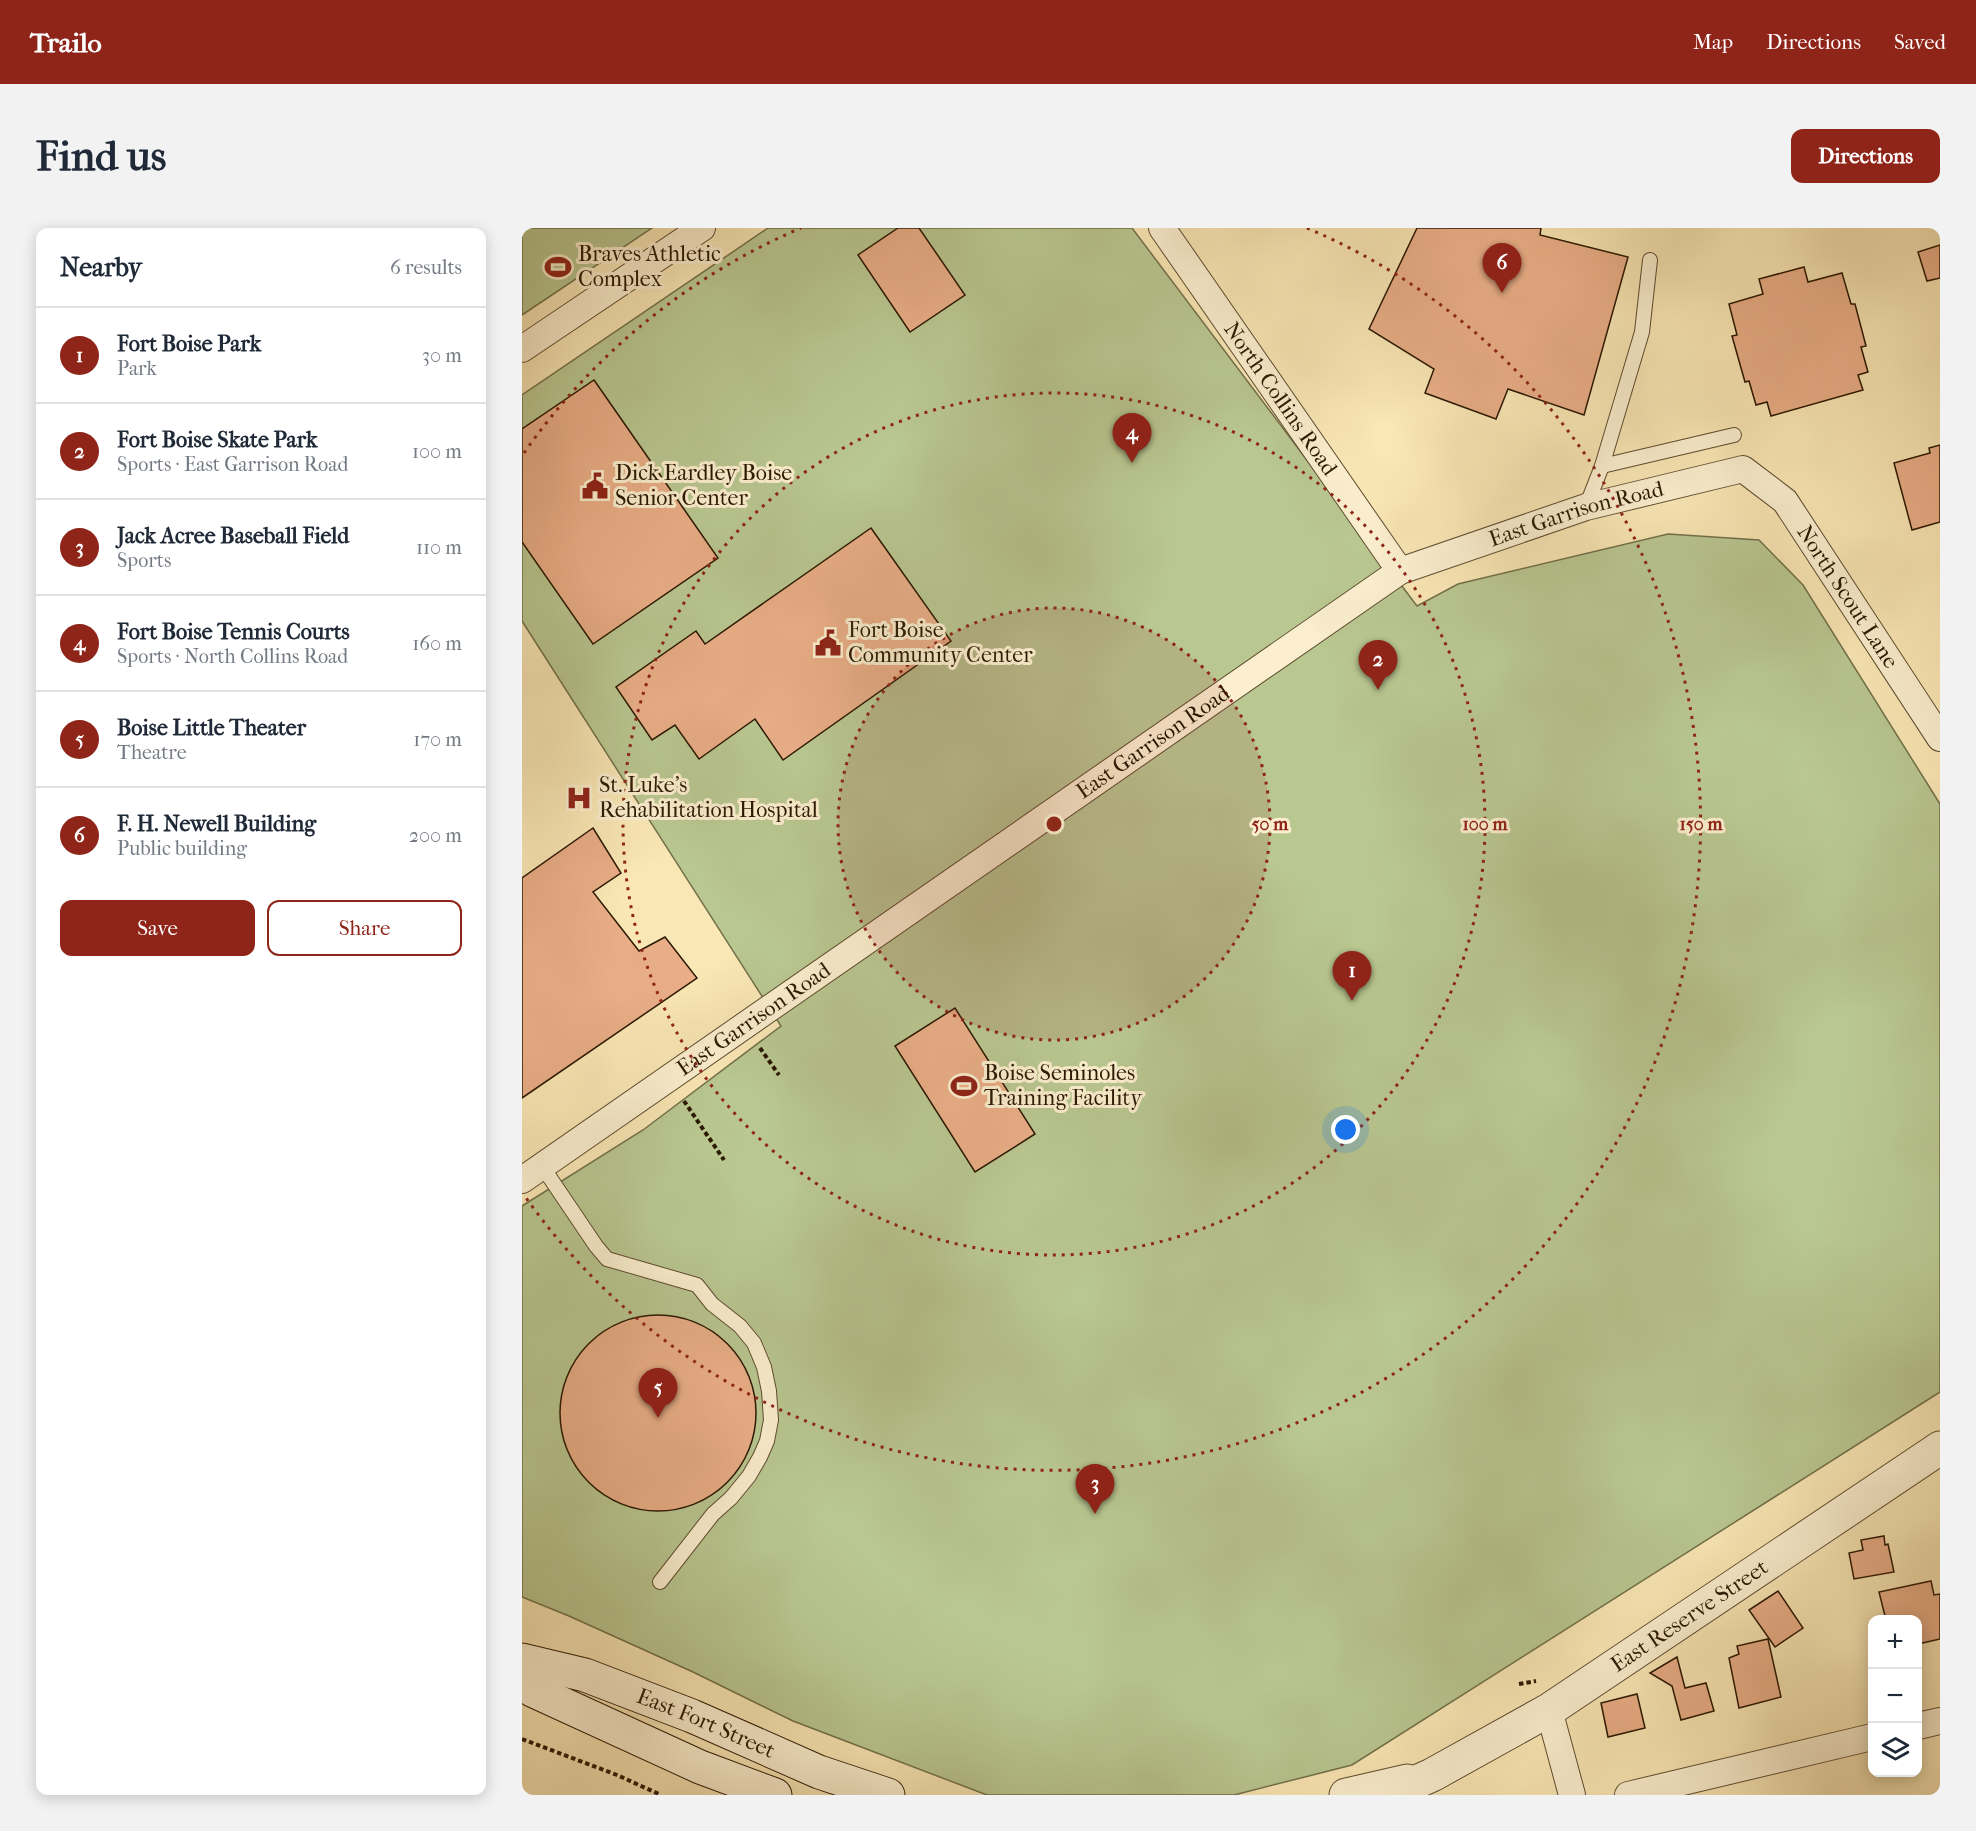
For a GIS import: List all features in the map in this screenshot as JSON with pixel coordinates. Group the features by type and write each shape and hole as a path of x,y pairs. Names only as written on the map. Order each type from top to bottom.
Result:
{"street":[{"path":"522,349 702,228"},
{"name":"North Collins Road","path":"1162,228 1400,571"},
{"name":"East Garrison Road","path":"532,1173 1400,571 1586,507 1743,470"},
{"name":"North Scout Lane","path":"1743,470 1785,501 1940,738"},
{"name":"East Reserve Street","path":"1387,1795 1432,1775 1549,1710 1940,1448"},
{"name":"East Fort Street","path":"522,1660 585,1675 692,1716 819,1772 888,1795"},
{"name":"East Fort Street","path":"522,1682 532,1690 700,1767 775,1795"},
{"path":"1549,1710 1572,1795"},
{"path":"1922,1725 1940,1721"},
{"path":"1628,1795 1868,1738"},
{"name":"East Reserve Street","path":"1346,1795 1432,1775"}],"lane":[{"path":"1586,507 1602,466 1642,332 1650,260"},
{"path":"1602,466 1734,435"},
{"path":"532,1173 607,1258 697,1285 712,1304 740,1326 754,1343 764,1367 769,1391 771,1420 768,1441 749,1476 731,1498 713,1514 660,1582"}],"path":[{"path":"758,1045 779,1075"},
{"path":"682,1098 724,1160"},
{"path":"522,1739 617,1774 660,1795"}],"green space":[{"name":"Braves Athletic Complex","path":"522,228 652,228 522,315"},
{"path":"768,228 1132,228 1417,606 1458,584 1668,534 1759,540 1803,585 1940,804 1940,1392 1352,1765 1234,1795 987,1795 793,1721 693,1672 522,1597 522,1206 643,1130 781,1026 522,621 522,395"}],"building":[{"path":"898,228 919,228 965,295 910,332 858,255"},
{"path":"1417,228 1541,228 1540,235 1628,257 1584,415 1508,389 1496,419 1425,393 1434,369 1369,329"},
{"path":"1940,245 1940,278 1927,281 1918,252"},
{"path":"1804,267 1808,282 1842,273 1851,304 1855,304 1866,346 1861,347 1868,372 1858,375 1863,390 1771,416 1767,402 1756,405 1749,381 1745,382 1732,336 1737,335 1729,304 1763,294 1759,279"},
{"name":"Dick Eardley Boise Senior Center","path":"594,380 718,558 593,644 522,542 522,429"},
{"path":"1940,445 1940,522 1912,530 1894,463 1930,453 1929,448"},
{"name":"Fort Boise Community Center","path":"871,528 951,641 783,760 755,719 699,759 675,725 652,740 616,687 696,631 705,644"},
{"name":"St. Luke’s Rehabilitation Hospital","path":"593,828 621,873 593,892 639,951 665,937 697,978 522,1098 522,878"},
{"name":"Boise Seminoles Training Facility","path":"955,1008 1035,1134 975,1172 895,1046"},
{"path":"658,1315 677,1317 695,1323 712,1332 727,1344 739,1359 748,1376 754,1394 756,1413 754,1432 748,1450 739,1467 727,1482 712,1494 695,1503 677,1509 658,1511 639,1509 621,1503 604,1494 589,1482 577,1467 568,1450 562,1432 560,1413 562,1394 568,1376 577,1359 589,1344 604,1332 621,1323 639,1317"},
{"path":"1884,1536 1894,1572 1854,1579 1849,1553 1863,1550 1861,1540"},
{"path":"1931,1581 1934,1595 1940,1594 1940,1639 1922,1643 1922,1615 1885,1615 1879,1592"},
{"path":"1778,1591 1803,1628 1775,1647 1749,1610"},
{"path":"1768,1639 1781,1697 1739,1708 1729,1658 1739,1654 1737,1646"},
{"path":"1677,1657 1685,1688 1706,1683 1714,1711 1681,1720 1672,1686 1650,1673"},
{"path":"1637,1694 1645,1728 1608,1737 1601,1703"}],"place":[{"name":"Braves Athletic Complex","path":"558,267"},
{"name":"F. H. Newell Building","path":"1502,293"},
{"name":"Fort Boise Tennis Courts","path":"1132,463"},
{"name":"Dick Eardley Boise Senior Center","path":"595,486"},
{"name":"Fort Boise Community Center","path":"828,643"},
{"name":"Fort Boise Skate Park","path":"1378,690"},
{"name":"St. Luke’s Rehabilitation Hospital","path":"579,798"},
{"name":"Fort Boise Park","path":"1352,1001"},
{"name":"Boise Seminoles Training Facility","path":"964,1086"},
{"name":"Boise Little Theater","path":"658,1418"},
{"name":"Jack Acree Baseball Field","path":"1095,1514"}]}
